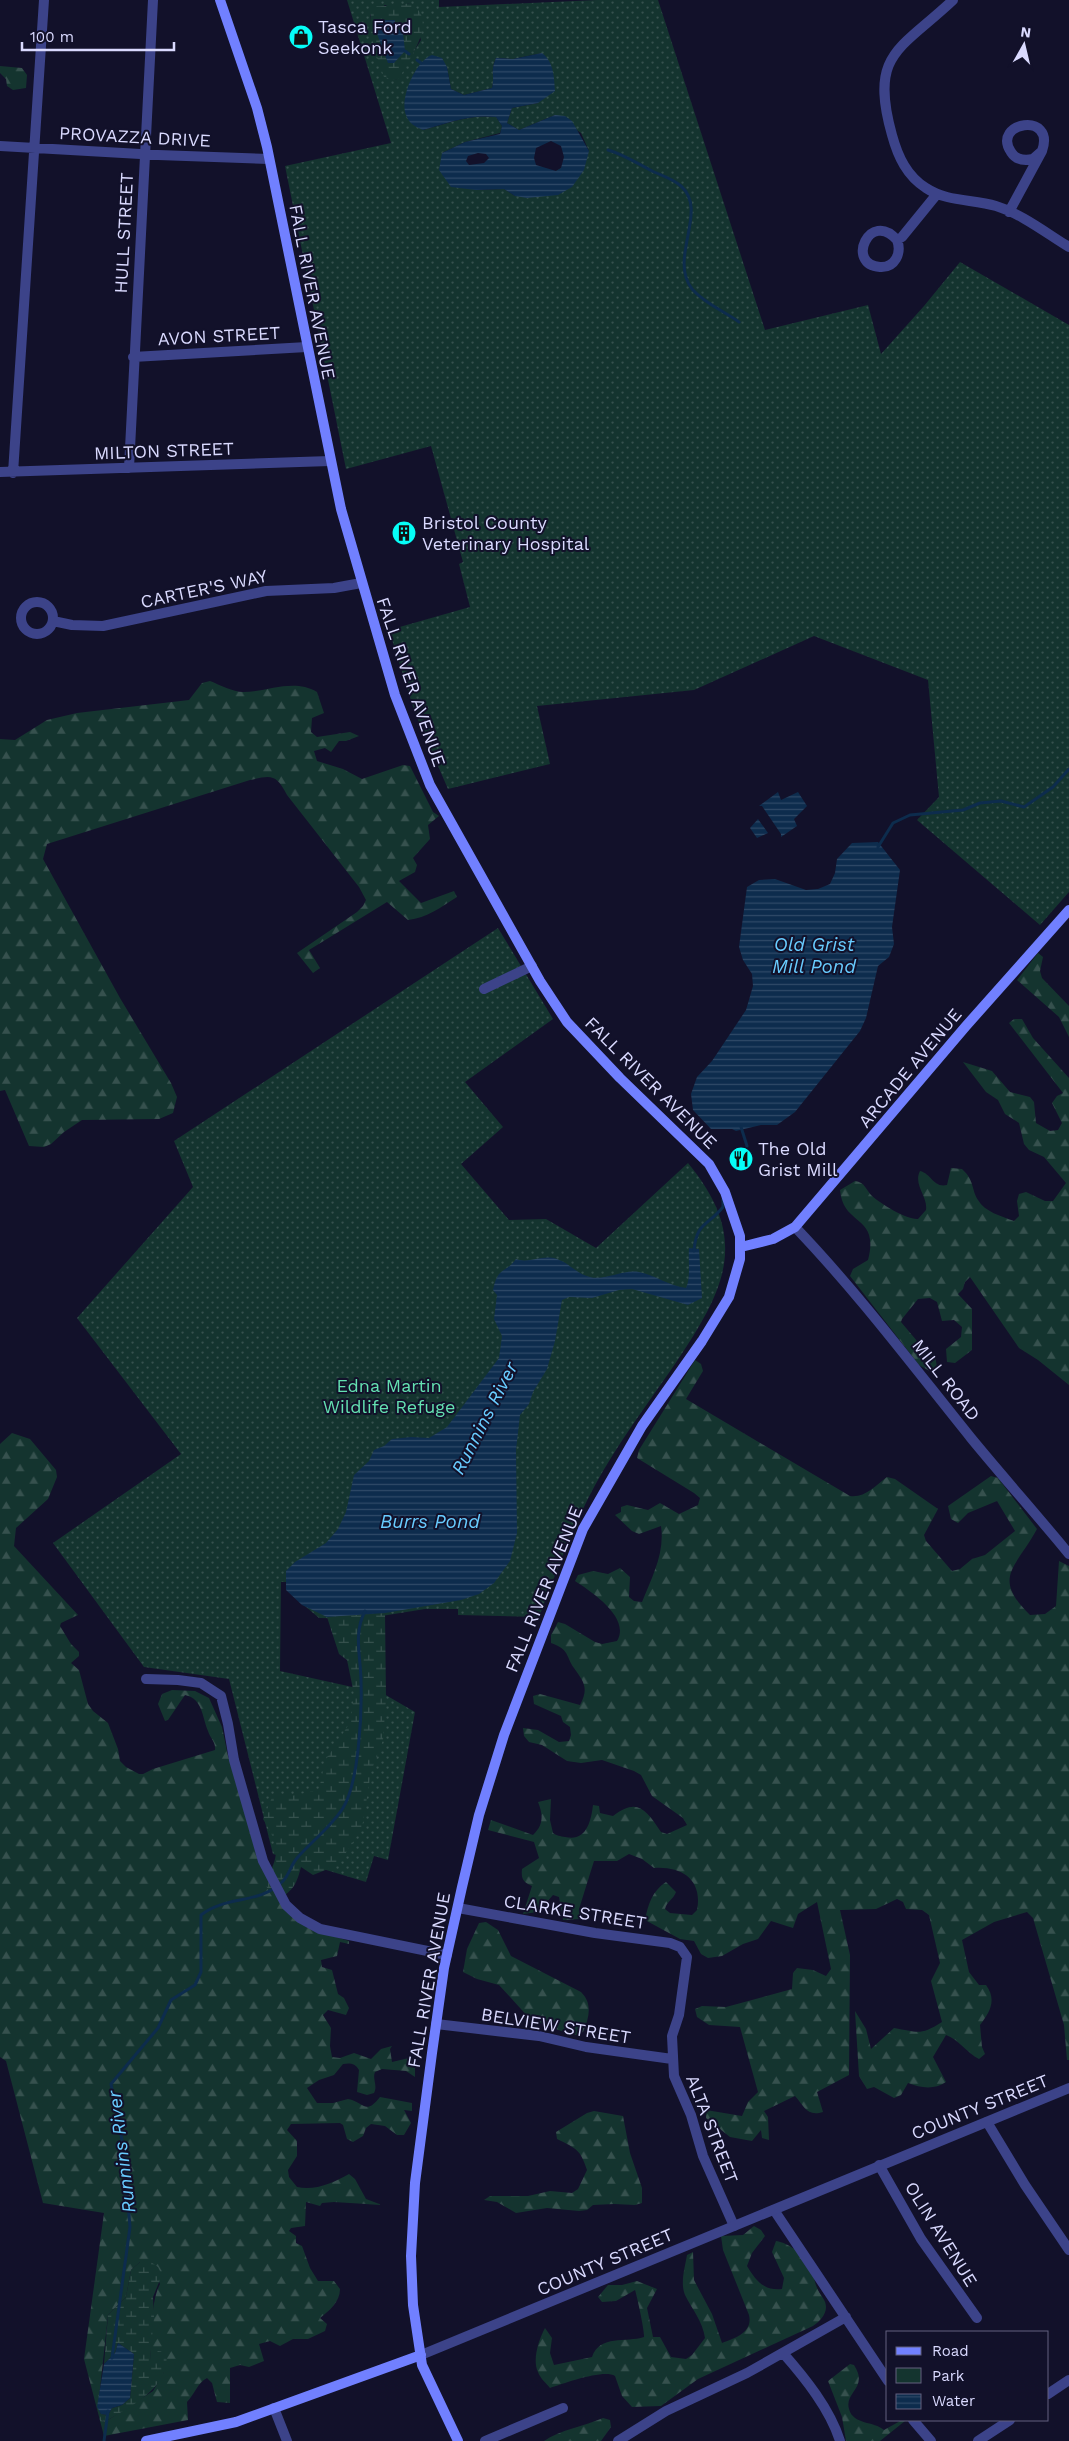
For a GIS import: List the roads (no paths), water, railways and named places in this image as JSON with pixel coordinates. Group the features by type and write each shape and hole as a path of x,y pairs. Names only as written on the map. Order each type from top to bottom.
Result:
{"main road":[{"name":"FALL RIVER AVENUE","path":"220,0 256,108 269,159 330,461 361,583 395,695 430,785 532,966 568,1022 620,1078 708,1164 725,1192 740,1236 741,1246 729,1298 722,1311 642,1426 583,1529 504,1734 479,1815 447,1955 419,2146 412,2224 413,2305 422,2365 458,2441"},
{"name":"ARCADE AVENUE","path":"741,1246 773,1239 795,1227 966,1026 1069,910"},
{"name":"COUNTY STREET","path":"146,2441 231,2423 420,2355"}],"street":[{"path":"13,472 44,0"},
{"name":"HULL STREET","path":"129,468 153,0"},
{"path":"953,0 893,56 886,72 883,89 886,113 901,161 918,183 937,194 996,206 1069,247"},
{"path":"1009,212 1042,151 1044,145 1042,133 1033,125 1022,124 1012,130 1008,141 1010,152 1015,156 1026,160 1038,156 1042,151"},
{"name":"PROVAZZA DRIVE","path":"0,146 269,159"},
{"path":"1015,156 1022,167 1024,184"},
{"path":"897,240 909,232 937,194"},
{"name":"AVON STREET","path":"134,357 307,347"},
{"name":"MILTON STREET","path":"0,472 330,461"},
{"name":"CARTER'S WAY","path":"53,621 72,625 103,626 258,592 334,588 361,583"},
{"path":"484,989 532,966"},
{"name":"MILL ROAD","path":"795,1227 867,1306 971,1437 1069,1554"},
{"path":"146,1679 201,1683 220,1696 228,1724 234,1760 263,1861 286,1904 300,1918 320,1929 447,1955"},
{"name":"CLARKE STREET","path":"458,1908 595,1933 670,1943 680,1947 684,1954"},
{"name":"ALTA STREET","path":"684,1954 687,1958 685,1981 679,2015 672,2036 674,2076 691,2115 703,2156 734,2226"},
{"name":"BELVIEW STREET","path":"436,2024 539,2036 586,2047 672,2059"},
{"name":"COUNTY STREET","path":"420,2355 1069,2088"},
{"path":"987,2122 1025,2185 1069,2250"},
{"name":"OLIN AVENUE","path":"880,2165 921,2239 977,2318"},
{"path":"774,2210 886,2378"},
{"path":"618,2441 666,2411 747,2373 846,2318"},
{"path":"783,2353 834,2424 840,2441"},
{"path":"1049,2393 1069,2380"},
{"path":"274,2408 287,2441"},
{"path":"485,2441 563,2408"},
{"path":"915,2421 927,2437"},
{"path":"978,2441 1008,2421"}],"water":[{"path":"385,20 395,20 395,26 403,33 405,51 394,63 388,63 376,31 376,23"},
{"path":"542,53 551,65 555,91 538,103 512,108 507,123 519,130 555,115 565,116 572,121 589,151 584,170 572,187 558,195 527,198 515,196 504,189 476,190 451,187 439,170 442,153 465,142 500,134 502,126 496,117 486,116 459,120 423,130 411,123 406,115 404,108 410,81 426,58 432,55 442,58 447,67 451,89 464,95 492,88 493,67 496,58 513,59","holes":["551,141 561,146 564,157 561,168 556,171 536,165 534,158 536,148","478,153 486,154 489,158 484,163 469,165 466,161 468,156"]},
{"path":"778,792 781,800 798,792 807,806 794,819 797,826 781,837 781,834 762,806 759,806"},
{"path":"758,819 768,833 757,838 750,828"},
{"name":"Old Grist Mill Pond","path":"878,842 900,870 892,927 894,944 889,957 878,966 866,1018 860,1031 795,1112 777,1125 761,1125 736,1131 732,1129 711,1129 693,1110 691,1094 697,1077 712,1061 746,1010 753,986 752,974 743,960 739,947 747,887 759,880 775,879 806,890 818,889 830,884 835,873 837,859 852,843"},
{"name":"Burrs Pond","path":"689,1248 699,1249 702,1298 688,1305 632,1289 619,1290 592,1298 569,1297 562,1300 555,1341 547,1369 533,1392 529,1404 520,1415 516,1450 517,1533 510,1561 494,1583 479,1594 461,1600 385,1613 327,1617 302,1605 286,1590 286,1571 295,1562 326,1543 338,1529 346,1512 354,1475 369,1461 374,1450 384,1446 392,1439 429,1438 447,1427 499,1358 502,1336 494,1319 497,1295 493,1290 497,1277 516,1259 557,1259 581,1273 596,1278 627,1272 639,1272 686,1288 689,1274"},
{"path":"118,2343 134,2354 130,2398 122,2405 112,2408 108,2415 101,2414 97,2407 104,2364 115,2353"}],"waterway":[{"path":"405,51 409,54"},
{"path":"417,60 421,63"},
{"path":"608,150 671,180 681,186 689,196 691,208 684,263 686,277 697,294 739,322"},
{"name":"Runnins River","path":"878,847 893,823 910,815 963,810 980,803 1001,801 1024,807 1053,787 1069,769"},
{"name":"Runnins River","path":"741,1127 747,1146"},
{"name":"Runnins River","path":"694,1251 700,1229 723,1207 723,1199"},
{"name":"Runnins River","path":"112,2358 130,2227 123,2145 111,2084 158,2028 171,2000 195,1985 201,1972 201,1915 221,1905 264,1894 274,1889 285,1879 297,1858 327,1828 343,1808 353,1782 356,1765 361,1695 358,1637 361,1620 365,1611"},
{"name":"Runnins River","path":"104,2441 108,2411"}],"place":[{"name":"Tasca Ford Seekonk","path":"301,37"},
{"name":"Bristol County Veterinary Hospital","path":"404,533"},
{"name":"The Old Grist Mill","path":"741,1159"}],"park label":[{"name":"Edna Martin Wildlife Refuge","path":"389,1396"}]}
